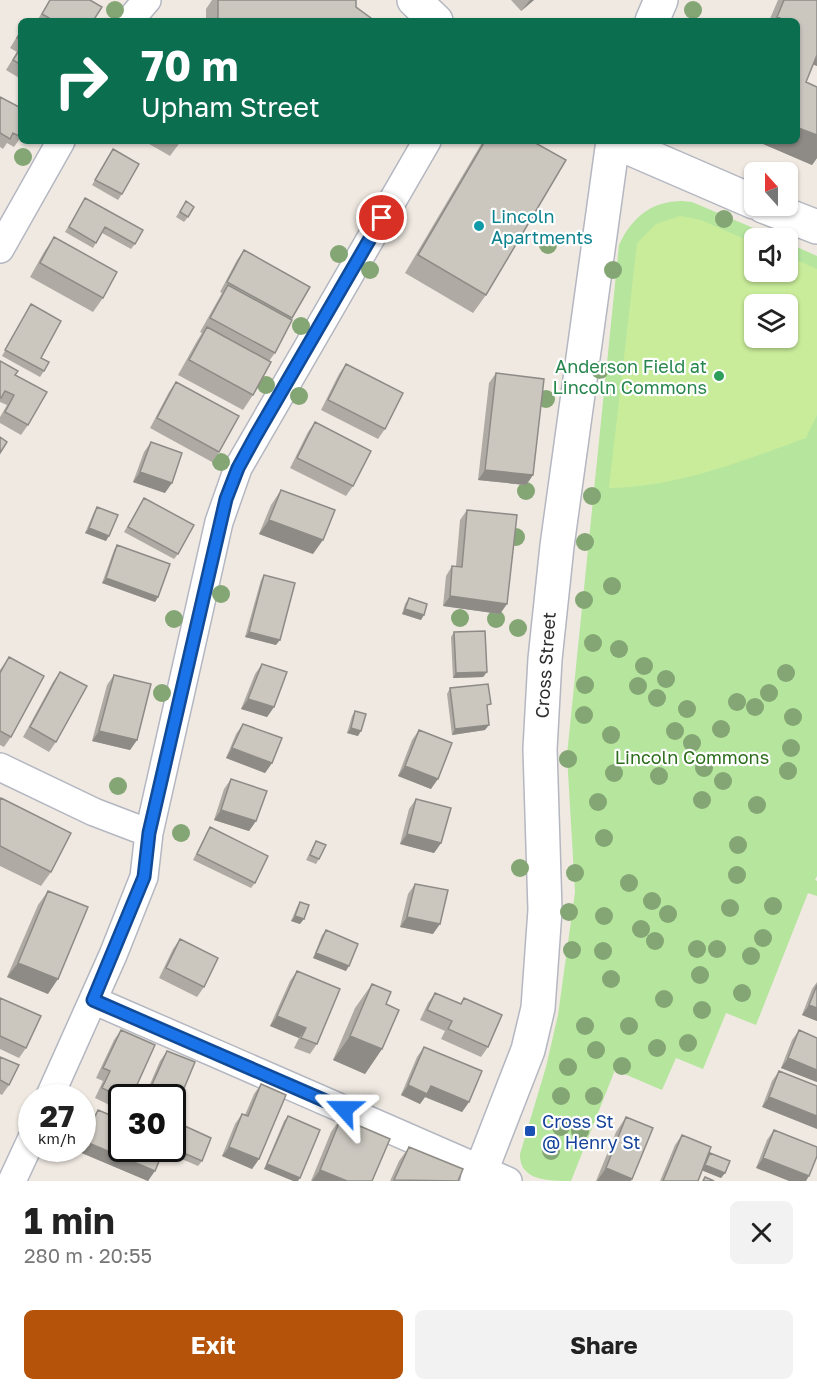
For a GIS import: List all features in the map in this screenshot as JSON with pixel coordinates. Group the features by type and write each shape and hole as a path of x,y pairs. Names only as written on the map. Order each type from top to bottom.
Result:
{"main road":[{"path":"414,0 433,18"},
{"path":"653,18 661,0"},
{"name":"Cross Street","path":"489,1177 528,1050 538,1008 545,910 540,749 546,648 557,546 613,144"},
{"path":"620,144 744,198"},
{"path":"789,216 817,227"}],"street":[{"path":"132,18 147,0"},
{"path":"0,249 59,144"},
{"path":"55,1084 144,877 149,833 217,531 234,478 255,437 425,144"},
{"path":"0,768 94,813 149,833"},
{"path":"93,1000 489,1177"},
{"path":"12,1181 21,1162"}],"green space":[{"name":"Lincoln Commons","path":"692,202 753,228 744,228 744,282 798,282 798,247 817,256 817,876 815,880 817,881 817,896 808,893 756,1025 726,1013 703,1069 676,1058 662,1090 615,1070 571,1181 545,1180 524,1170 520,1154 546,1067 558,1015 575,892 567,755 619,245 637,219 661,204"},
{"name":"Anderson Field at Lincoln Commons","path":"680,216 701,220 744,239 744,282 798,282 798,260 817,269 817,415 806,438 685,478 635,487 609,488 637,243 656,224"}],"building":[{"path":"50,0 90,0 102,7 95,18 49,18 42,14"},
{"path":"218,0 356,0 356,7 371,18 218,18"},
{"path":"784,0 817,0 817,55 806,82 817,87 817,135 800,129 800,18 777,17"},
{"path":"18,52 18,63 13,60"},
{"path":"0,97 18,106 18,136 13,133 10,139 0,133"},
{"name":"Lincoln Apartments","path":"483,144 537,144 566,160 486,295 418,255"},
{"path":"113,149 139,164 122,194 95,180"},
{"path":"85,198 143,230 135,244 105,227 96,243 69,227"},
{"path":"186,201 194,207 188,217 180,212"},
{"path":"54,237 117,272 103,298 40,263"},
{"path":"244,250 310,287 292,318 227,282"},
{"path":"228,285 292,320 275,353 210,318"},
{"path":"31,304 61,321 41,358 49,362 44,371 5,350"},
{"path":"207,327 271,362 253,395 189,360"},
{"path":"0,361 18,371 15,375 47,392 28,425 5,412 14,395 5,391 0,397"},
{"path":"346,364 403,393 385,429 328,400"},
{"path":"496,373 544,379 533,475 485,470"},
{"path":"176,382 239,416 219,452 157,418"},
{"path":"315,422 371,451 353,486 297,458"},
{"path":"0,437 7,442 0,453"},
{"path":"151,442 182,453 172,483 140,472"},
{"path":"281,490 335,510 323,540 269,520"},
{"path":"144,498 194,525 178,554 128,527"},
{"path":"97,507 118,515 109,536 89,528"},
{"path":"467,510 517,515 507,604 450,596 452,566 462,567"},
{"path":"117,545 170,564 158,597 106,578"},
{"path":"264,575 295,583 280,640 249,632"},
{"path":"409,598 427,604 424,615 405,609"},
{"path":"485,631 487,672 456,673 454,632"},
{"path":"9,657 44,676 11,737 0,731 0,673"},
{"path":"262,664 287,672 274,707 248,699"},
{"path":"60,672 87,686 56,742 30,727"},
{"path":"114,675 151,684 137,740 99,731"},
{"path":"488,684 491,704 487,705 489,725 455,729 450,688"},
{"path":"355,711 366,714 361,731 351,728"},
{"path":"243,724 282,738 272,763 232,748"},
{"path":"419,730 452,743 438,779 405,766"},
{"path":"231,779 267,791 256,821 221,810"},
{"path":"1,798 71,833 51,872 0,846"},
{"path":"416,799 451,808 441,843 407,834"},
{"path":"210,827 268,856 255,883 197,854"},
{"path":"316,841 326,845 319,859 310,855"},
{"path":"415,884 448,890 440,924 407,917"},
{"path":"48,891 88,907 58,979 18,963"},
{"path":"300,902 309,905 304,919 295,916"},
{"path":"326,930 358,944 349,966 316,953"},
{"path":"180,939 218,958 204,987 166,968"},
{"path":"297,971 340,989 317,1044 301,1038 306,1028 277,1016"},
{"path":"372,984 391,992 386,1004 399,1010 382,1049 350,1036"},
{"path":"817,985 817,1008 809,1005"},
{"path":"435,993 461,1004 464,998 502,1015 488,1047 448,1029 452,1021 427,1010"},
{"path":"0,998 41,1016 26,1048 0,1036"},
{"path":"121,1030 155,1045 137,1084 108,1084 108,1091 102,1088 110,1071 103,1068"},
{"path":"799,1030 817,1038 817,1070 788,1058"},
{"path":"424,1047 482,1071 469,1102 431,1086 427,1094 408,1085"},
{"path":"167,1051 195,1062 186,1084 152,1084"},
{"path":"0,1057 19,1065 9,1085 0,1080"},
{"path":"779,1071 817,1086 817,1116 769,1097"},
{"path":"261,1084 286,1095 259,1159 229,1147 242,1114 248,1116"},
{"path":"98,1110 108,1114 108,1151 96,1146"},
{"path":"288,1116 320,1130 300,1178 267,1164"},
{"path":"626,1117 653,1128 632,1179 606,1168"},
{"path":"341,1118 390,1139 372,1181 347,1181 320,1170"},
{"path":"186,1127 211,1138 202,1161 186,1154"},
{"path":"774,1130 817,1147 817,1156 809,1176 763,1158"},
{"path":"682,1135 711,1147 698,1181 663,1181"},
{"path":"409,1147 463,1169 458,1181 394,1180"},
{"path":"710,1153 730,1161 725,1173 705,1165"},
{"path":"134,1162 159,1162 155,1171"}],"place":[{"name":"Lincoln Apartments","path":"479,226"},
{"name":"Anderson Field at Lincoln Commons","path":"719,376"},
{"name":"Cross St @ Henry St","path":"530,1131"}],"route":[{"path":"344,1109 93,1000 147,868 149,833 226,499 238,468 255,437 382,218"}]}
